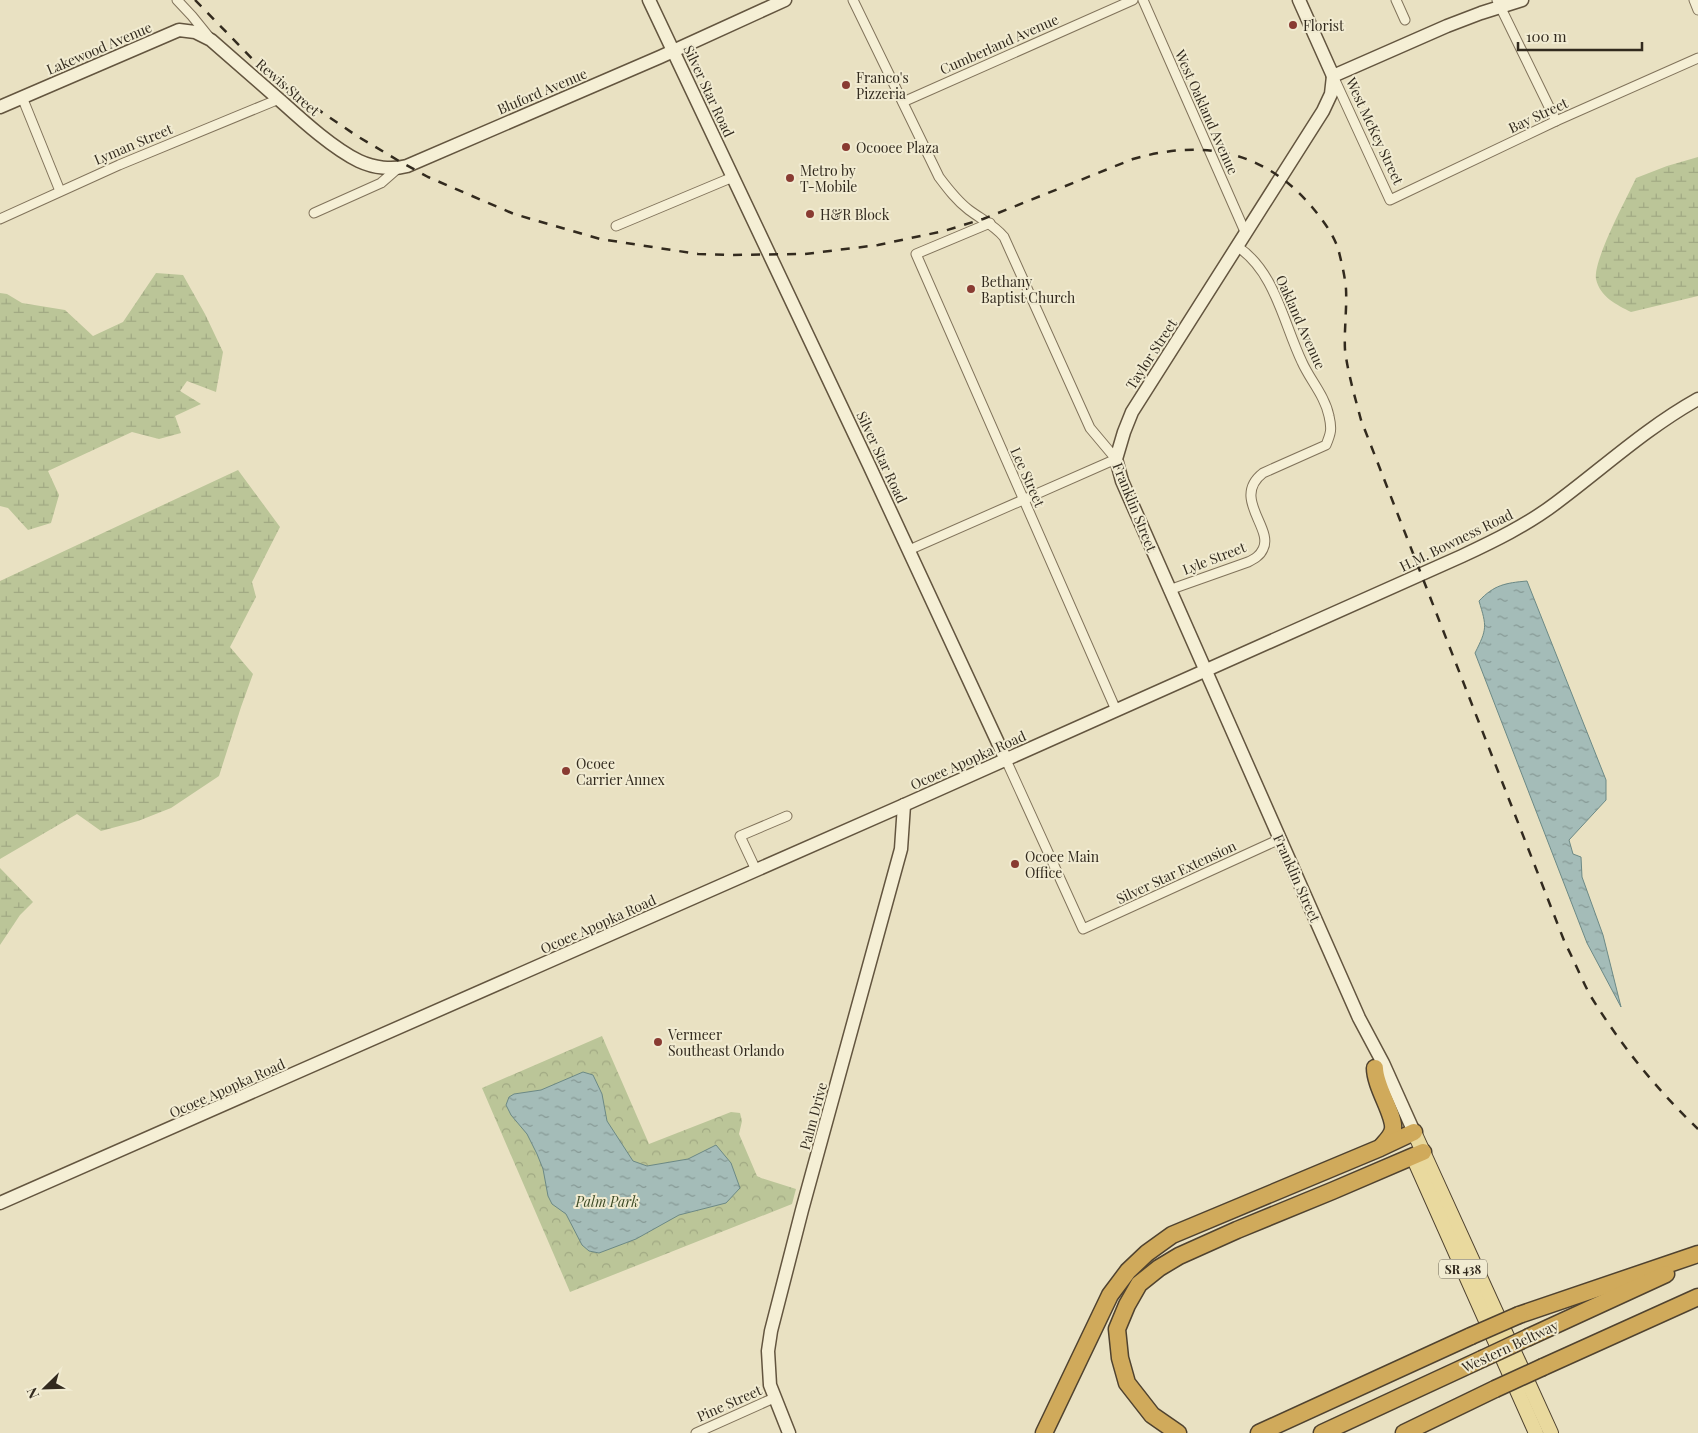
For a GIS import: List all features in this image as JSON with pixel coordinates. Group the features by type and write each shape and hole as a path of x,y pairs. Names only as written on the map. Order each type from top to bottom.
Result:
{"highway":[{"path":"1375,1068 1375,1078 1391,1118 1393,1129 1389,1138 1380,1148"},
{"path":"1044,1433 1110,1295 1128,1272 1147,1253 1172,1235 1380,1148 1409,1134"},
{"path":"1178,1433 1152,1415 1127,1383 1120,1358 1117,1329 1127,1304 1139,1284 1159,1268 1179,1256 1418,1154"},
{"path":"1259,1433 1519,1315 1698,1254"},
{"name":"Western Beltway","path":"1322,1433 1698,1260"},
{"path":"1404,1433 1495,1389 1698,1297"}],"main road":[{"name":"Silver Star Road","path":"649,0 1006,760"},
{"name":"West McKey Street","path":"1299,0 1332,73"},
{"path":"1332,73 1499,4 1522,0"},
{"name":"Bluford Avenue","path":"397,169 408,166 673,51 780,1"},
{"name":"Lakewood Avenue","path":"0,106 179,30 194,32 211,40"},
{"name":"Rewis Street","path":"211,40 312,129 359,161 380,168 397,169"},
{"name":"Taylor Street","path":"1116,459 1132,412 1323,112 1330,94 1332,73"},
{"name":"H.M. Bowness Road","path":"1206,670 1494,541 1554,505 1643,434 1698,398"},
{"name":"Franklin Street","path":"1116,459 1122,481 1359,1018 1383,1063 1409,1134"},
{"name":"Ocoee Apopka Road","path":"0,1203 1206,670"},
{"name":"Palm Drive","path":"789,1433 770,1385 768,1351 771,1332 802,1210 901,849 904,805"},
{"name":"Franklin Street","path":"1359,1018 1375,1068 1409,1134 1519,1379 1551,1433"},
{"name":"Franklin Street","path":"1519,1379 1536,1433"}],"street":[{"name":"Rewis Street","path":"177,0 211,40"},
{"name":"Franklin Street","path":"853,0 939,177 967,209 998,230 1009,247 1090,428 1116,459"},
{"name":"Cumberland Avenue","path":"903,102 1133,0"},
{"name":"West Oakland Avenue","path":"1143,0 1246,234"},
{"path":"1396,0 1405,20"},
{"path":"1694,0 1698,10"},
{"path":"1499,4 1556,121"},
{"name":"Bay Street","path":"1390,200 1556,121 1698,58"},
{"name":"West McKey Street","path":"1332,73 1390,200"},
{"path":"22,97 60,191"},
{"name":"Lyman Street","path":"0,219 192,134 279,99"},
{"name":"Bluford Avenue","path":"314,213 381,183 397,169"},
{"path":"616,226 733,178"},
{"name":"Lee Street","path":"990,223 916,254 1116,710"},
{"name":"Oakland Avenue","path":"1238,246 1259,265 1266,277 1302,363 1322,397 1329,414 1332,431 1326,445"},
{"name":"Lyle Street","path":"1170,590 1248,562 1258,556 1264,549 1265,540 1251,499 1252,486 1256,478 1263,473 1326,445"},
{"path":"909,550 1116,459"},
{"name":"Silver Star Road","path":"1006,760 1083,929"},
{"path":"756,870 740,836 787,816"},
{"name":"Silver Star Extension","path":"1083,929 1280,839"},
{"name":"Pine Street","path":"696,1433 774,1398"}],"green space":[{"path":"1698,157 1698,296 1631,312 1605,296 1598,285 1596,270 1605,244 1636,178"},
{"path":"156,273 183,275 205,314 223,352 216,392 187,381 180,391 201,404 175,416 181,433 159,439 132,432 48,471 59,495 51,523 28,530 8,508 0,506 0,293 7,294 22,303 65,310 93,336 123,322"},
{"path":"238,470 280,527 252,582 256,597 230,647 253,674 219,776 171,808 138,821 101,831 77,814 0,859 0,581"},
{"path":"0,868 33,902 20,915 0,945"},
{"name":"Palm Park","path":"602,1036 649,1144 731,1112 740,1113 742,1121 739,1134 757,1176 796,1189 792,1204 570,1292 482,1088"}],"water":[{"path":"1527,581 1606,780 1606,800 1569,840 1573,854 1581,857 1582,877 1603,935 1621,1007 1587,943 1475,653 1484,633 1484,623 1479,601 1495,588"},
{"path":"583,1072 593,1075 602,1094 607,1121 633,1161 647,1166 688,1159 716,1145 731,1163 740,1188 726,1203 679,1215 636,1239 599,1253 589,1251 582,1245 566,1214 552,1204 548,1196 543,1169 537,1154 527,1134 511,1115 506,1105 509,1097 514,1094 541,1090"}],"railway":[{"path":"195,0 270,77 357,136 399,161 428,177 514,214 600,239 698,254 730,255 805,254 878,245 944,231 983,219 1133,159 1183,150 1207,150 1230,154 1252,161 1273,173 1293,188 1312,207 1336,242 1346,289 1345,350 1361,420 1565,943 1590,995 1614,1031 1653,1082 1698,1129"}],"place":[{"name":"Florist","path":"1293,25"},
{"name":"Franco's Pizzeria","path":"846,85"},
{"name":"Ocooee Plaza","path":"846,147"},
{"name":"Metro by T-Mobile","path":"790,178"},
{"name":"H&R Block","path":"810,214"},
{"name":"Bethany Baptist Church","path":"971,289"},
{"name":"Ocoee Carrier Annex","path":"566,771"},
{"name":"Ocoee Main Office","path":"1015,864"},
{"name":"Vermeer Southeast Orlando","path":"658,1042"}]}
